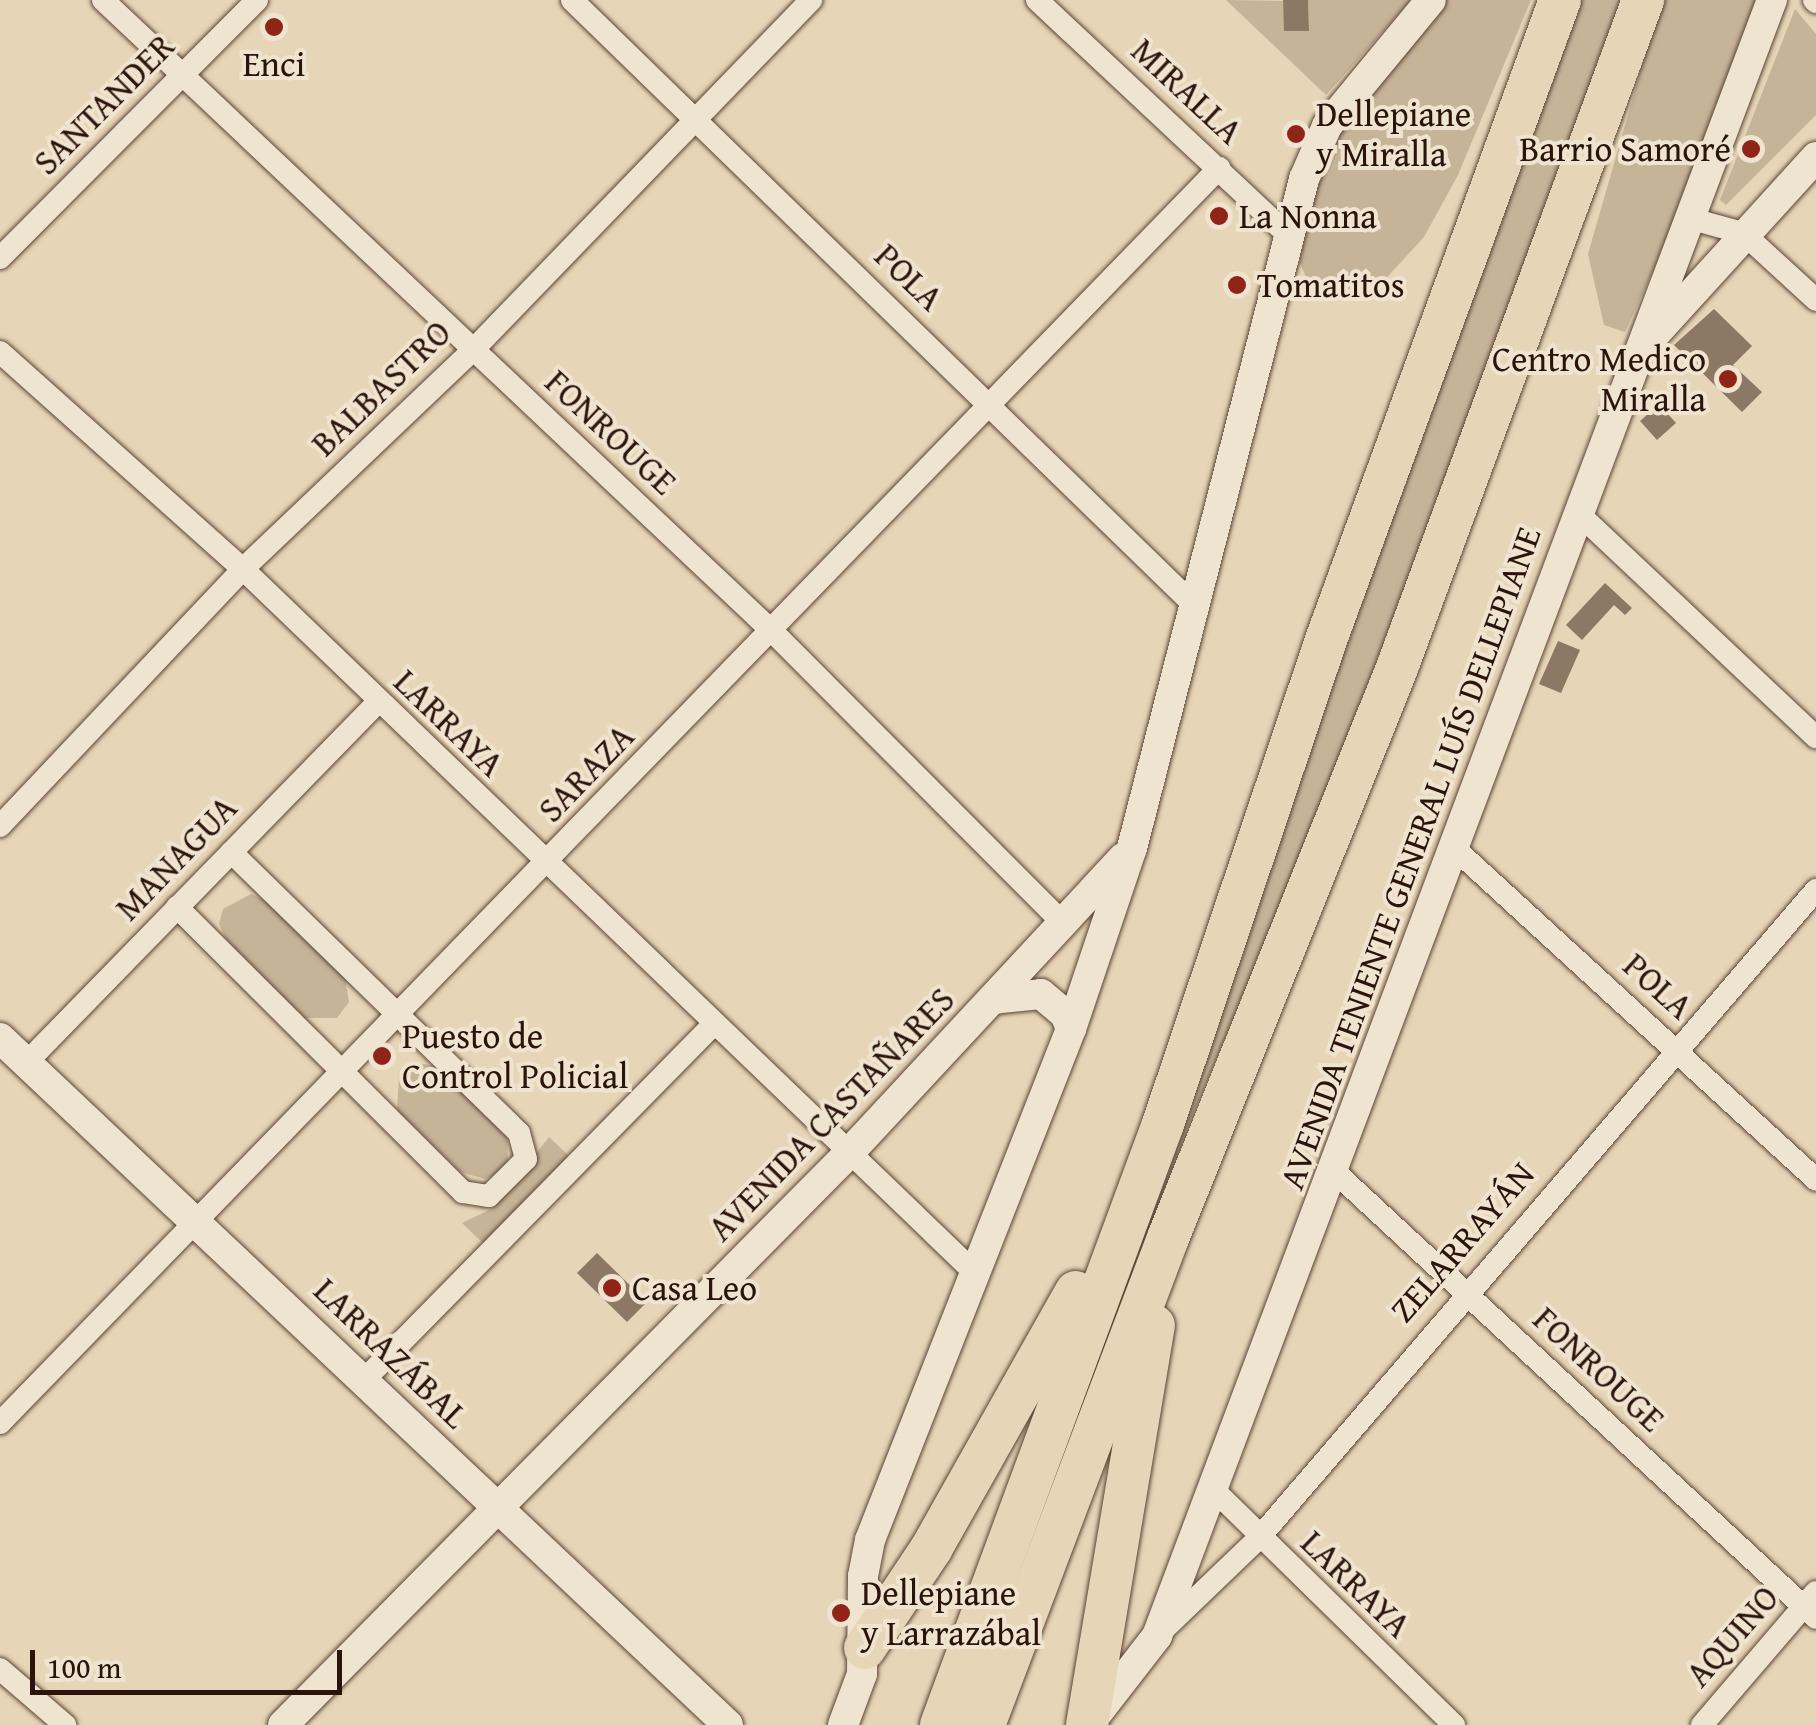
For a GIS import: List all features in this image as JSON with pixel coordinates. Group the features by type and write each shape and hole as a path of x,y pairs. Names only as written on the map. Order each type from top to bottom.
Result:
{"highway":[{"path":"977,1703 1162,1124 1326,640 1560,0"},
{"path":"942,1725 977,1703 1168,1238 1397,668 1643,0"},
{"path":"864,1648 931,1550 1047,1348 1162,1124"},
{"path":"1088,1725 1168,1238"}],"street":[{"name":"FONROUGE","path":"103,0 772,631 1063,923"},
{"name":"SANTANDER","path":"0,258 257,0"},
{"name":"POLA","path":"572,0 1194,606"},
{"name":"BALBASTRO","path":"0,826 243,569 473,350 811,0"},
{"name":"MIRALLA","path":"1036,0 1288,235"},
{"path":"843,1725 857,1694 864,1648 862,1576 870,1540 1070,1029 1132,848 1276,299 1288,235 1327,126 1430,0"},
{"name":"AVENIDA TENIENTE GENERAL LUÍS DELLEPIANE","path":"1088,1725 1157,1636 1772,0"},
{"path":"1638,354 1742,232 1816,157"},
{"name":"SARAZA","path":"0,1423 992,407 1219,168"},
{"path":"1692,219 1742,232 1816,300"},
{"name":"LARRAYA","path":"0,352 243,569 712,1026 974,1273"},
{"path":"1578,513 1816,737"},
{"name":"MANAGUA","path":"26,1062 377,703"},
{"name":"POLA","path":"1452,846 1816,1180"},
{"name":"AVENIDA CASTAÑARES","path":"283,1725 848,1154 1132,848"},
{"path":"177,907 463,1192 489,1196 526,1159 519,1133 231,852"},
{"name":"ZELARRAYÁN","path":"1157,1636 1258,1539 1464,1292 1816,890"},
{"path":"993,1000 1041,994 1065,1014 1070,1029"},
{"path":"364,1380 712,1026"},
{"name":"LARRAZÁBAL","path":"0,1038 198,1220 728,1725"},
{"name":"FONROUGE","path":"1334,1171 1812,1605"},
{"name":"LARRAYA","path":"1214,1490 1258,1539 1454,1725"},
{"name":"AQUINO","path":"1702,1725 1812,1605"},
{"path":"0,1669 65,1725"}],"shaded area":[{"path":"1226,0 1283,1 1285,31 1309,31 1308,0 1411,0 1326,95"},
{"path":"1436,0 1531,0 1458,175 1424,237 1377,288 1332,295 1306,277 1300,263 1299,241 1327,154 1352,108"},
{"path":"1578,0 1620,0 1589,99 1310,838 1167,1175 1260,872"},
{"path":"1661,0 1758,0 1682,208 1625,332 1604,325 1588,254"},
{"path":"1795,9 1816,34 1816,115 1726,205 1720,200"},
{"path":"251,894 266,901 345,978 349,1002 337,1018 305,1018 227,941 219,924 223,909"},
{"path":"416,1063 438,1066 507,1135 508,1161 497,1174 485,1179 460,1172 397,1110 399,1075"},
{"path":"549,1137 569,1156 484,1244 462,1223 493,1208"}],"building":[{"path":"1283,0 1308,0 1309,31 1284,31"},
{"name":"Centro Medico Miralla","path":"1714,309 1752,346 1733,365 1762,392 1742,412 1674,345"},
{"path":"1659,404 1676,423 1657,440 1640,421"},
{"path":"1605,583 1632,608 1625,615 1614,605 1582,640 1566,625"},
{"path":"1558,641 1580,650 1561,693 1539,684"},
{"name":"Casa Leo","path":"597,1253 647,1302 627,1322 577,1273"}],"place":[{"name":"Enci","path":"274,27"},
{"name":"Dellepiane y Miralla","path":"1296,134"},
{"name":"Barrio Samoré","path":"1751,149"},
{"name":"La Nonna","path":"1219,216"},
{"name":"Tomatitos","path":"1237,285"},
{"name":"Centro Medico Miralla","path":"1728,379"},
{"name":"Puesto de Control Policial","path":"382,1056"},
{"name":"Casa Leo","path":"612,1288"},
{"name":"Dellepiane y Larrazábal","path":"841,1613"}]}
